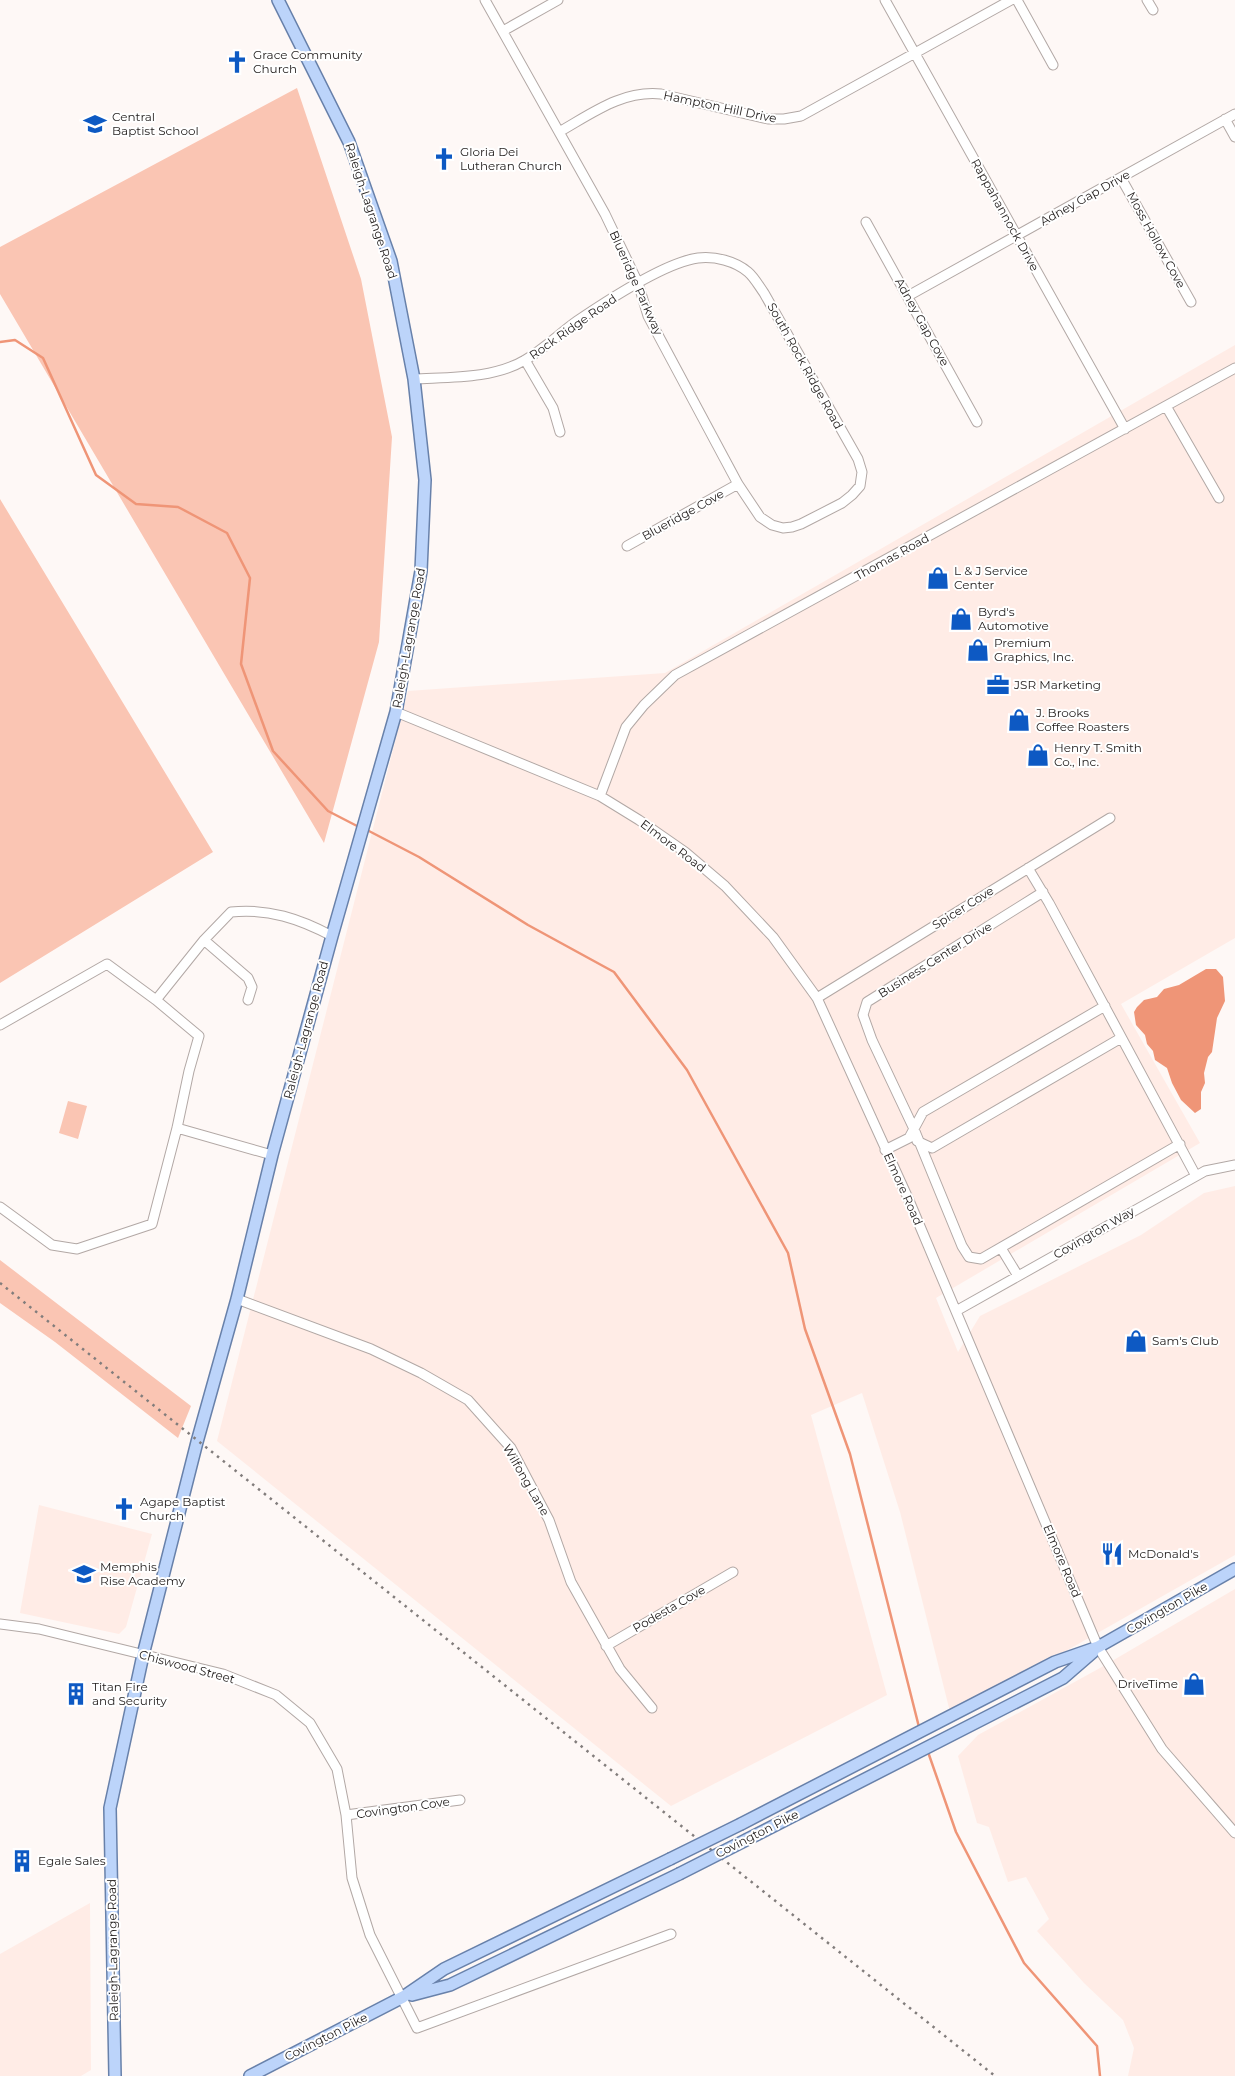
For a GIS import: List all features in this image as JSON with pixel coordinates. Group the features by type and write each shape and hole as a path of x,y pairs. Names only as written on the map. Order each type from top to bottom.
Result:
{"main road":[{"name":"Raleigh-Lagrange Road","path":"115,2076 110,1808 142,1655 197,1442 237,1299 272,1155 396,712 421,571 425,480 414,379 390,260 349,142 278,0"},
{"name":"Covington Pike","path":"250,2076 403,1997 444,1969 741,1824 1055,1662 1098,1647 1235,1569"},
{"name":"Covington Pike","path":"403,1997 450,1985 679,1874 1063,1678 1098,1647"}],"street":[{"name":"Blueridge Parkway","path":"485,0 617,237 638,283 648,316 738,484 760,517 772,525 783,528 801,524 842,503 852,496 860,486"},
{"path":"503,31 558,0"},
{"name":"Rappahannock Drive","path":"885,0 1125,429"},
{"name":"Hampton Hill Drive","path":"559,132 621,98 646,93 661,94 768,119 797,117 810,112 1011,0"},
{"path":"1017,0 1053,65"},
{"path":"1147,0 1153,10"},
{"name":"Adney Gap Drive","path":"908,296 1235,114"},
{"path":"1225,119 1235,137"},
{"name":"Moss Hollow Cove","path":"1121,178 1191,302"},
{"name":"Adney Gap Cove","path":"866,222 977,422"},
{"name":"Rock Ridge Road","path":"414,379 466,376 498,371 525,360 577,321 638,283 667,268 696,258 711,257 726,260"},
{"name":"South Rock Ridge Road","path":"726,260 748,272 764,293 858,459 862,472 860,486"},
{"path":"525,360 553,408 560,432"},
{"name":"Thomas Road","path":"600,796 626,727 644,705 675,675 1235,368"},
{"path":"1166,406 1220,498"},
{"name":"Blueridge Cove","path":"627,546 738,484"},
{"name":"Elmore Road","path":"396,712 600,796 685,852 725,886 774,938 817,998 956,1312 1098,1647 1162,1749 1235,1833"},
{"name":"Spicer Cove","path":"817,998 1110,818"},
{"path":"1028,868 1043,892 1196,1176"},
{"name":"Business Center Drive","path":"912,1134 863,1015 867,1002 1043,892"},
{"path":"156,1000 204,940 231,912 244,910 269,912 297,920 332,936"},
{"path":"204,940 248,978 252,987 248,1000"},
{"path":"0,1025 107,964 156,1000 199,1036 189,1071 178,1128 152,1224 77,1249 52,1245 0,1208"},
{"path":"885,1150 912,1134 923,1112 1105,1006"},
{"path":"919,1142 932,1148 1121,1038"},
{"path":"178,1128 272,1155"},
{"path":"912,1134 919,1142 962,1246 969,1256 981,1259 1180,1144"},
{"name":"Covington Way","path":"956,1312 1205,1170 1235,1165"},
{"path":"1001,1248 1018,1276"},
{"name":"Wilfong Lane","path":"237,1299 371,1348 421,1373 468,1400 511,1448 549,1520 571,1582 620,1669 652,1708"},
{"name":"Podesta Cove","path":"606,1646 732,1572"},
{"name":"Chiswood Street","path":"0,1624 39,1629 223,1674 276,1695 310,1723 337,1769 346,1815 352,1878 370,1935 417,2028 672,1934"},
{"name":"Covington Cove","path":"346,1815 460,1800"}],"shaded area":[{"path":"297,88 361,279 392,437 379,642 324,843 0,294 0,247"},
{"path":"1235,345 1235,938 1121,1004 1200,1143 936,1298 958,1352 980,1316 1141,1235 1204,1193 1235,1186 1235,1555 951,1716 900,1512 862,1393 811,1415 887,1695 671,1806 217,1441 408,691 665,673"},
{"path":"0,499 213,852 0,983"},
{"path":"1206,969 1216,969 1223,977 1225,1001 1217,1018 1212,1052 1208,1057 1204,1073 1205,1083 1201,1092 1201,1109 1195,1113 1181,1100 1167,1068 1155,1060 1145,1035 1136,1025 1134,1012 1144,1000 1157,997 1164,989 1179,985"},
{"path":"68,1101 87,1106 78,1139 59,1133"},
{"path":"0,1260 191,1406 178,1438 55,1342 0,1303"},
{"name":"Memphis Rise Academy","path":"39,1505 152,1534 126,1627 119,1634 20,1613"},
{"path":"1235,1589 1235,2076 1128,2076 1134,2048 1123,2020 1084,1983 1037,1931 1049,1919 1026,1877 1008,1882 989,1827 977,1823 958,1756 978,1735 1100,1668"},
{"path":"90,1903 91,2070 81,2076 0,2076 0,1954"}],"waterway":[{"path":"0,342 15,340 43,358 96,475 136,504 178,507 227,533 250,578 241,664 273,751 328,811 359,827"},
{"path":"367,830 419,857 528,925 614,972 687,1070 788,1253 805,1329 850,1454 919,1727"},
{"path":"928,1752 956,1832 1024,1963 1097,2046 1100,2076"}],"railway":[{"path":"0,1283 995,2076"}],"place":[{"name":"Grace Community Church","path":"237,62"},
{"name":"Central Baptist School","path":"95,124"},
{"name":"Gloria Dei Lutheran Church","path":"444,159"},
{"name":"L & J Service Center","path":"938,578"},
{"name":"Byrd's Automotive","path":"961,619"},
{"name":"Premium Graphics, Inc.","path":"978,650"},
{"name":"JSR Marketing","path":"998,685"},
{"name":"J. Brooks Coffee Roasters","path":"1019,720"},
{"name":"Henry T. Smith Co., Inc.","path":"1038,755"},
{"name":"Sam's Club","path":"1136,1341"},
{"name":"Agape Baptist Church","path":"124,1509"},
{"name":"McDonald's","path":"1112,1554"},
{"name":"Memphis Rise Academy","path":"84,1574"},
{"name":"DriveTime","path":"1194,1684"},
{"name":"Titan Fire and Security","path":"76,1694"},
{"name":"Egale Sales","path":"22,1861"}]}
